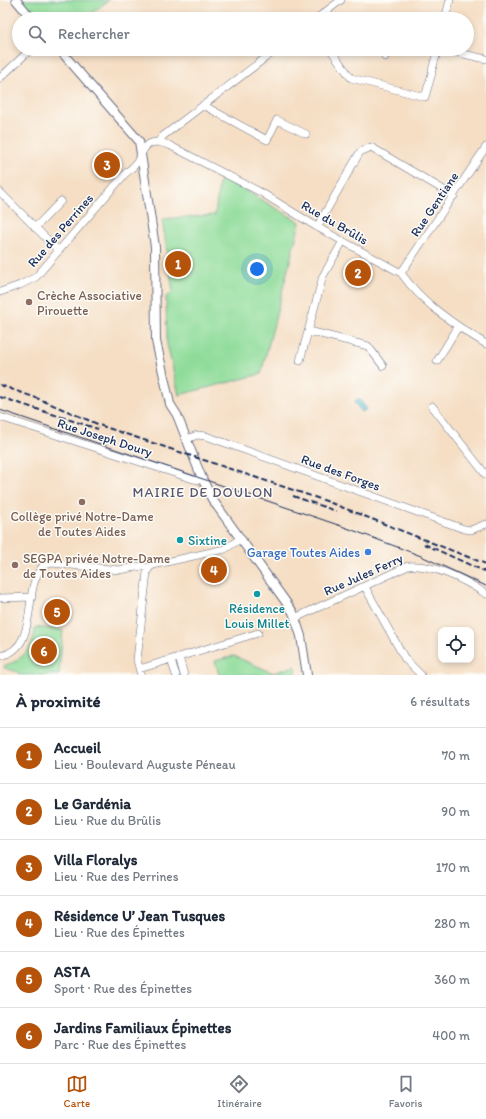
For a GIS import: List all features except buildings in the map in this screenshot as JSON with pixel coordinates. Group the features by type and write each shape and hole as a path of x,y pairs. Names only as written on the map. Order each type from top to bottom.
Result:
{"street":[{"path":"16,0 26,12"},
{"path":"325,12 341,0"},
{"path":"447,12 450,0"},
{"path":"0,78 24,56"},
{"path":"65,56 139,140 142,150 155,246 156,341 170,404 177,415 202,480 213,501 280,591 295,618 301,636 307,675"},
{"path":"142,150 151,142 158,142 163,136 268,56"},
{"path":"336,56 351,78 425,97 436,56"},
{"path":"470,56 486,60"},
{"path":"203,106 267,140 278,120 306,134"},
{"name":"Rue du Brûlis","path":"158,142 169,145 256,189 317,227 401,273 409,285 458,327 486,344"},
{"path":"317,227 360,152 371,147 454,196"},
{"name":"Rue Gentiane","path":"401,273 486,147"},
{"name":"Rue des Perrines","path":"0,292 20,285 36,277 125,174 136,164 142,150"},
{"path":"0,192 34,228 59,251"},
{"path":"34,228 61,201"},
{"path":"300,361 323,276 343,241"},
{"path":"437,361 458,327"},
{"path":"309,331 368,346 383,366"},
{"path":"432,406 486,475"},
{"name":"Rue Joseph Doury","path":"0,417 193,479 202,480"},
{"name":"Rue des Forges","path":"187,440 197,434 206,436 464,529 471,530 486,524"},
{"path":"240,539 225,549 153,565 149,568 147,572 136,660 140,672 179,657 258,633"},
{"path":"0,656 12,652 20,645 38,572 48,563 119,570 142,566 149,568"},
{"name":"Rue Jules Ferry","path":"295,618 365,587 401,568 413,566 440,572 486,594"},
{"path":"365,587 405,659 421,675"},
{"path":"0,598 32,597"},
{"path":"179,657 184,675"},
{"path":"171,660 176,675"}],"green space":[{"path":"22,0 109,0 93,12 33,12"},
{"path":"220,176 300,222 261,374 179,395 167,344 166,297 173,292 162,219 215,215"},
{"path":"35,627 63,630 59,675 19,675 18,672 4,668 5,665 17,660 27,651 33,640"},
{"path":"234,656 273,673 295,666 296,675 219,675 215,661"}],"water":[{"path":"358,398 367,409 362,412 354,402"}],"tram line":[{"path":"0,410 347,528 421,556 486,586"}],"railway":[{"path":"0,385 39,399 102,426 326,501 486,564"},
{"path":"0,397 98,429"},
{"path":"293,496 336,511"},
{"path":"424,544 486,572"}],"place":[{"name":"Villa Floralys","path":"107,165"},
{"name":"Accueil","path":"178,264"},
{"name":"Le Gardénia","path":"358,273"},
{"name":"Crèche Associative Pirouette","path":"29,302"},
{"name":"Collège privé Notre-Dame de Toutes Aides","path":"82,502"},
{"name":"Sixtine","path":"180,540"},
{"name":"Garage Toutes Aides","path":"368,552"},
{"name":"SEGPA privée Notre-Dame de Toutes Aides","path":"15,565"},
{"name":"Résidence U’ Jean Tusques","path":"214,570"},
{"name":"Résidence Louis Millet","path":"257,594"},
{"name":"ASTA","path":"57,612"},
{"name":"Jardins Familiaux Épinettes","path":"44,651"}],"district":[{"name":"MAIRIE DE DOULON","path":"203,492"}]}
